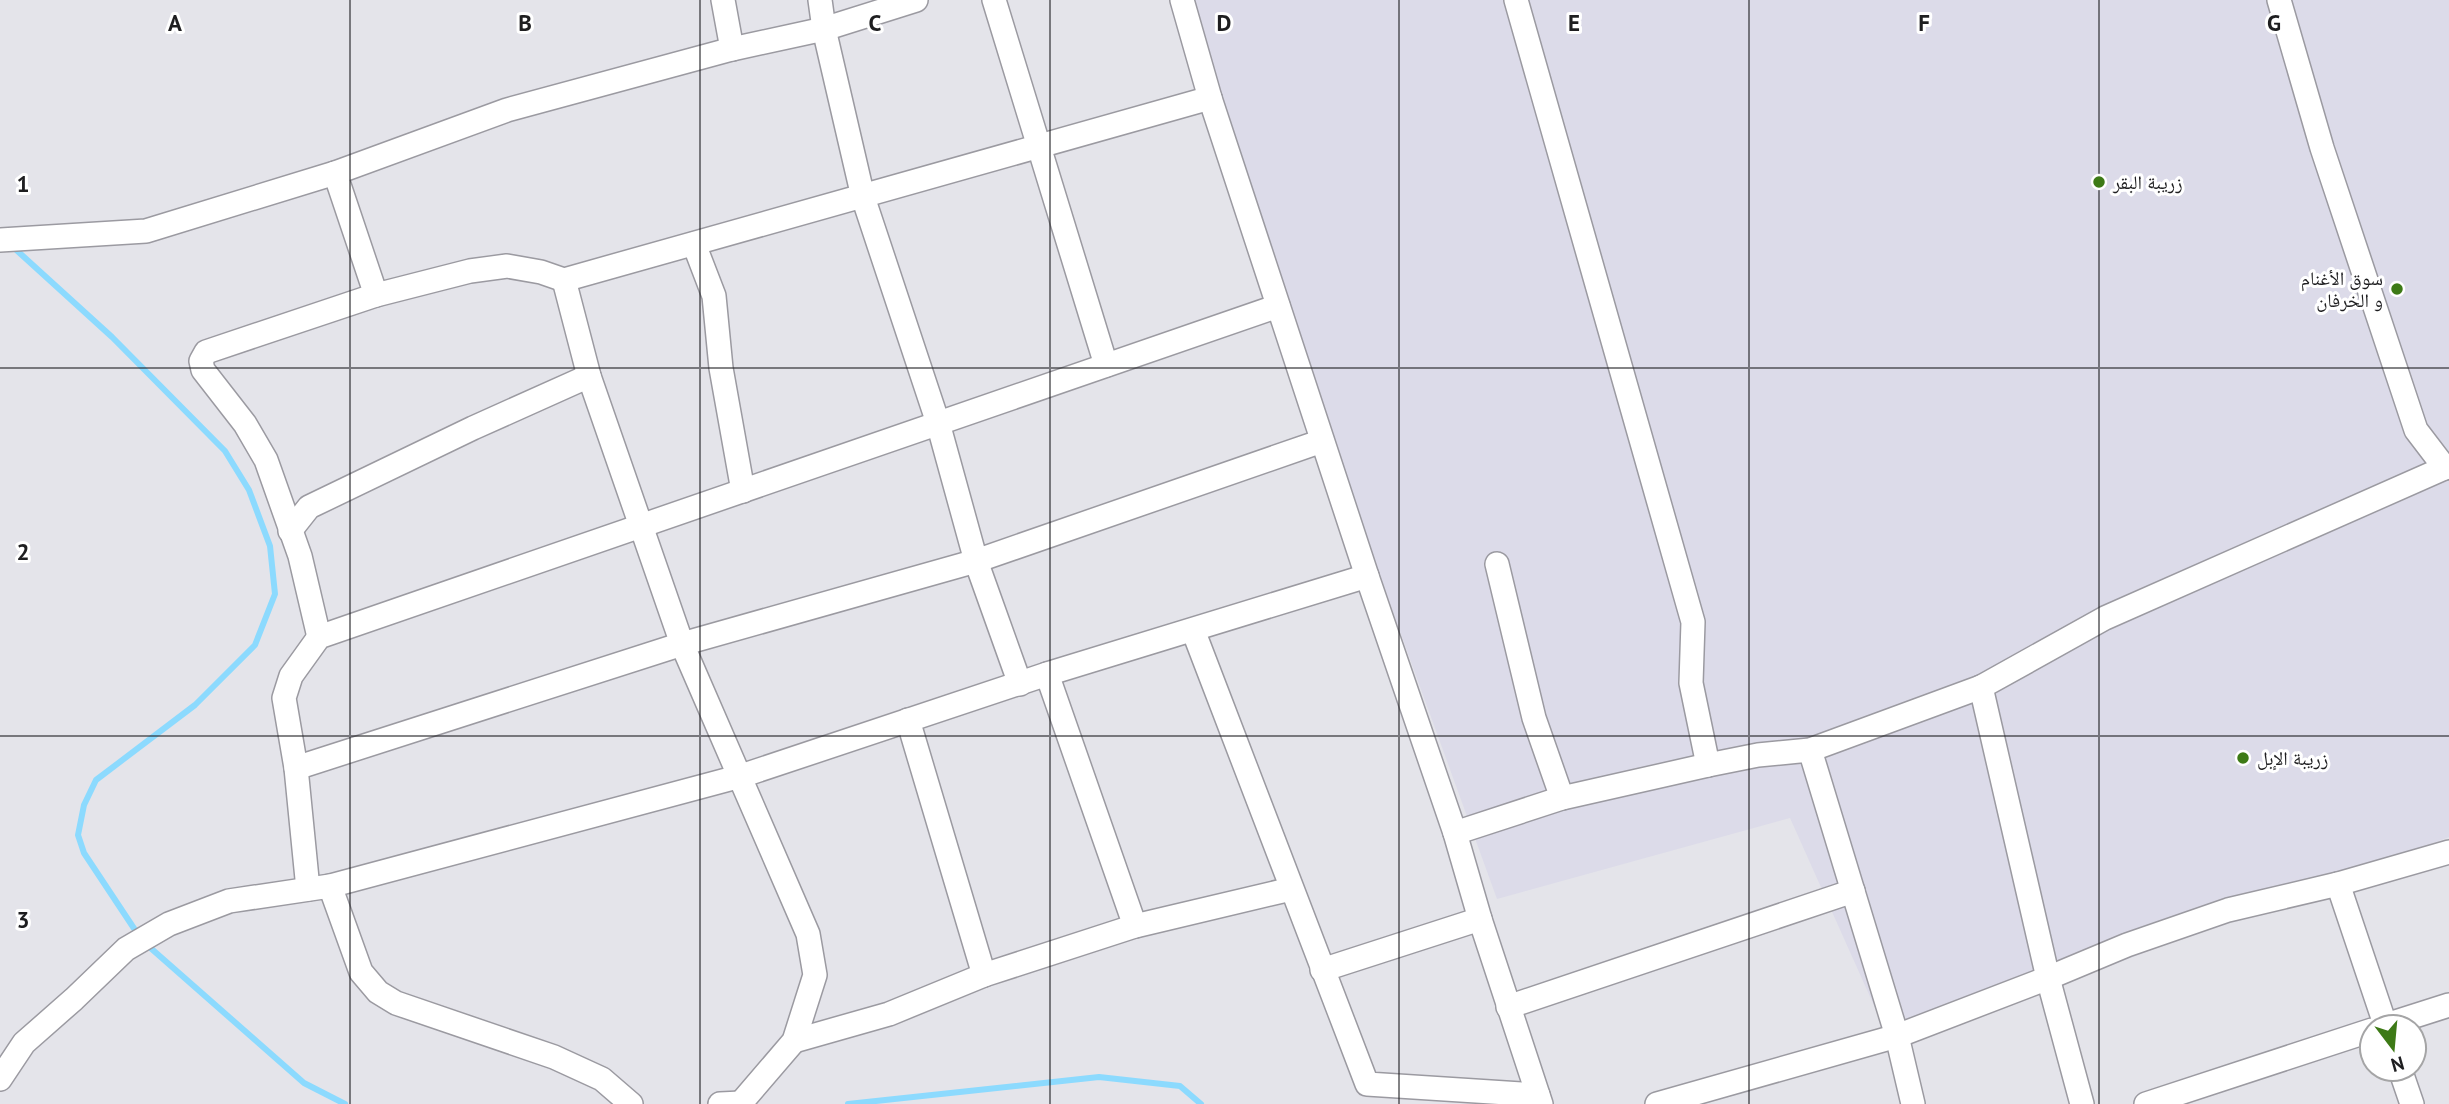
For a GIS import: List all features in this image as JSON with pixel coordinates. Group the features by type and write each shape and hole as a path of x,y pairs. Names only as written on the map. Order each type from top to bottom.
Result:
{"street":[{"path":"723,0 732,50"},
{"path":"820,0 824,29 863,197 938,424 976,561 1020,684"},
{"path":"0,240 146,230 335,173 507,110 732,50 824,29 916,0"},
{"path":"994,0 1106,365"},
{"path":"1182,0 1209,98 1455,833 1539,1100 1367,1084 1193,630"},
{"path":"1516,0 1693,622 1691,683 1708,765"},
{"path":"1455,833 1562,798 1758,755 1810,750 1981,687 2105,618 2447,467 2416,430 2322,148 2279,0"},
{"path":"319,637 300,556 266,460 245,424 203,370 201,361 206,352 376,296 470,271 507,267 541,272 565,280 1040,148 1209,98"},
{"path":"335,173 376,296"},
{"path":"694,244 714,296 722,368 743,491"},
{"path":"565,280 589,376 682,644 808,934 816,975 794,1041 734,1104"},
{"path":"631,1104 602,1079 554,1057 396,1003 378,992 361,972 319,887 284,698 291,676 319,637 1278,306"},
{"path":"290,531 309,506 589,376"},
{"path":"296,768 682,644 976,561 1322,441"},
{"path":"1497,564 1534,718 1562,798"},
{"path":"0,1079 24,1043 75,999 126,949 169,924 229,901 319,887 741,776 1047,674 1367,576"},
{"path":"1047,674 1135,926"},
{"path":"1981,687 2048,978 2082,1104"},
{"path":"908,720 984,975"},
{"path":"1810,750 1897,1036 1913,1104"},
{"path":"1657,1104 1897,1036 2127,945 2228,910 2338,884 2449,852"},
{"path":"2338,884 2377,1013"},
{"path":"794,1041 889,1014 984,975 1135,926 1291,888"},
{"path":"1508,1007 1853,891"},
{"path":"1322,970 1480,919"},
{"path":"2424,1013 2449,1005"},
{"path":"2146,1104 2358,1035"},
{"path":"2405,1083 2412,1104"}],"shaded area":[{"path":"1171,0 2449,0 2449,837 1893,1048 1790,818 1497,899"}],"waterway":[{"path":"13,247 112,337 225,451 249,490 270,546 275,594 255,645 195,705 96,780 84,805 78,835 84,853 139,936"},
{"path":"146,944 304,1083 345,1104"},
{"path":"848,1104 1099,1077 1180,1086 1201,1104"}],"place":[{"name":"زريبة البقر","path":"2099,182"},
{"name":"سوق الأغنام و الخرفان","path":"2397,289"},
{"name":"زريبة الإبل","path":"2243,758"}]}
